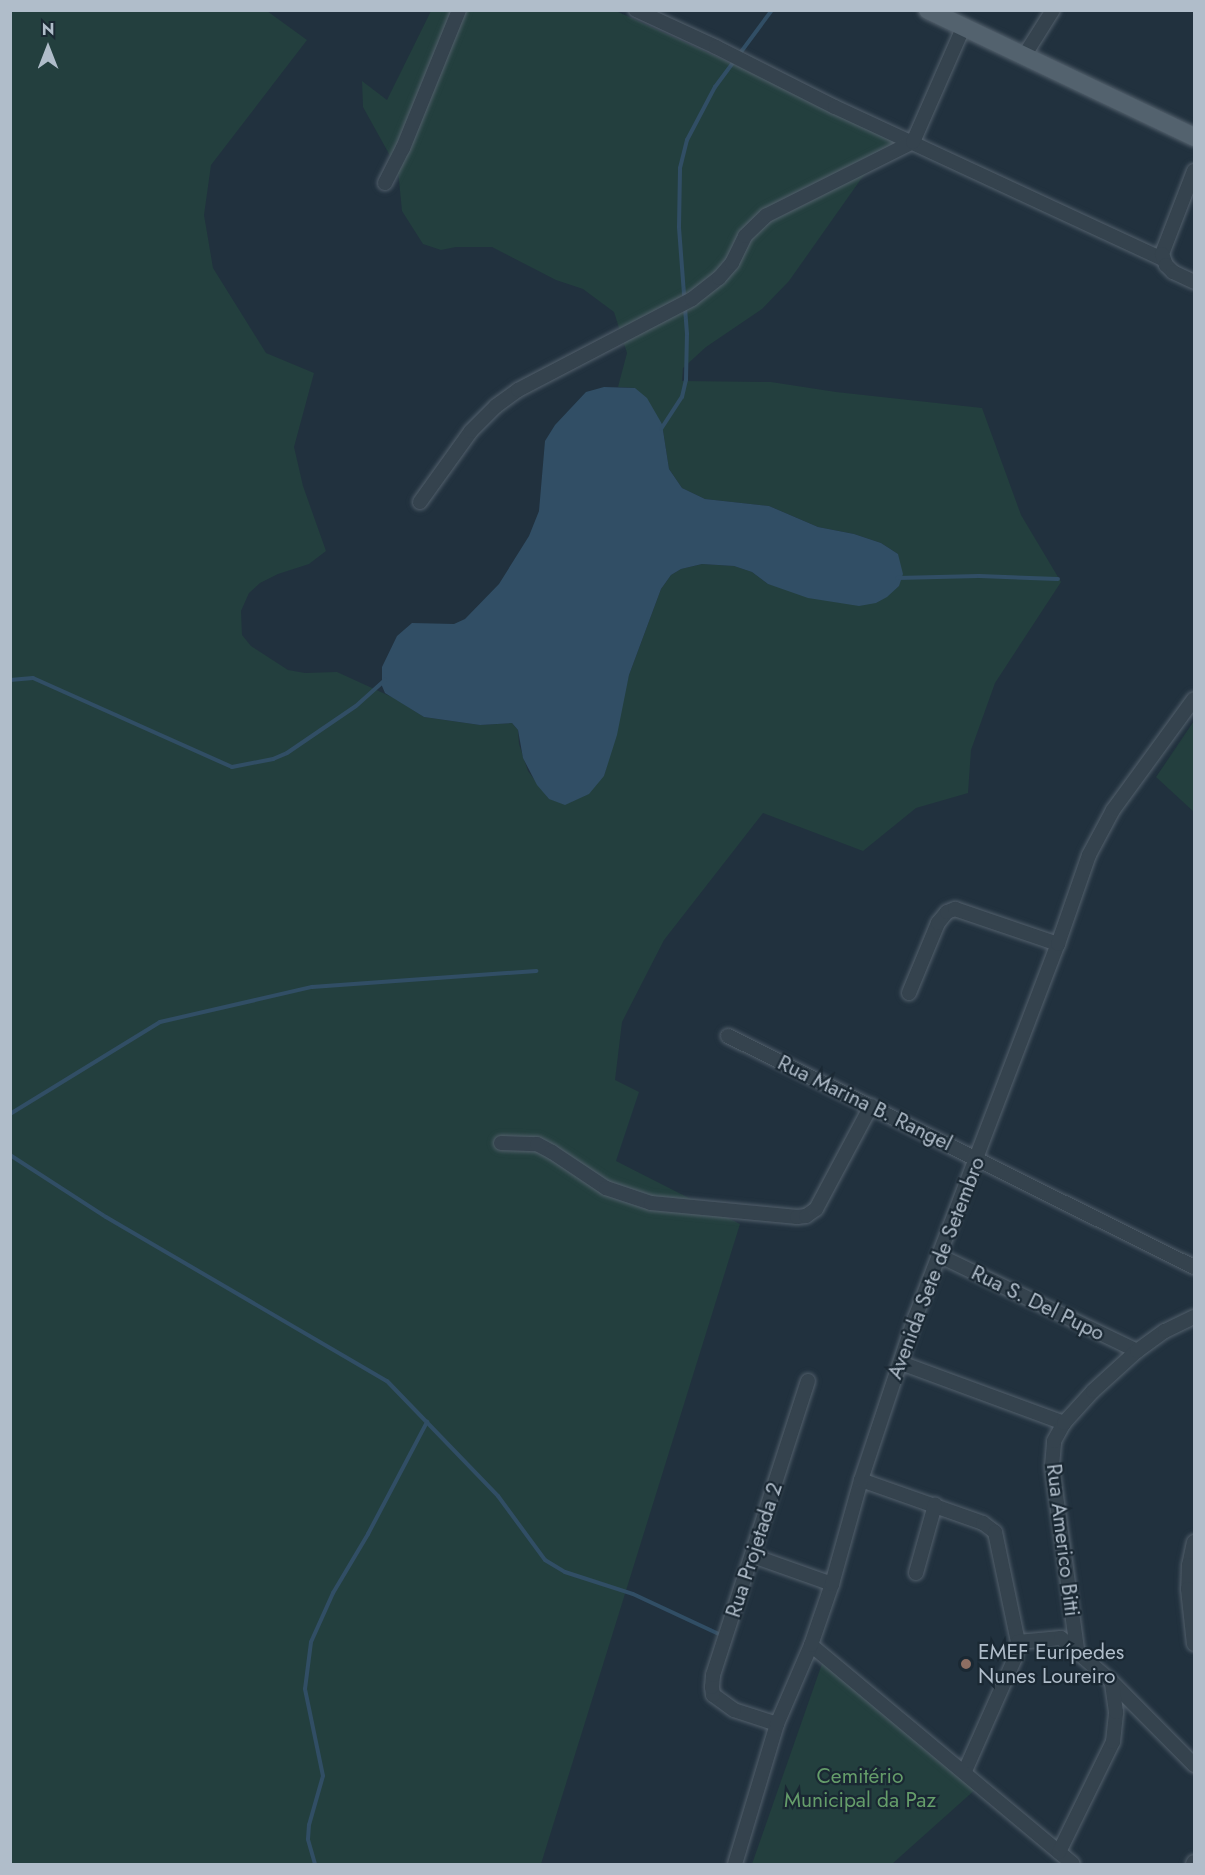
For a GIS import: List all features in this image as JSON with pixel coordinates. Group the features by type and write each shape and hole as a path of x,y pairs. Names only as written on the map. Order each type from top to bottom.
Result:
{"main road":[{"path":"928,10 1194,137"}],"street":[{"path":"385,183 403,148 459,10"},
{"path":"636,10 1162,259 1173,272 1194,282"},
{"path":"1024,56 1053,10"},
{"path":"420,502 471,431 496,406 518,390 692,299 719,278 732,263 745,236 767,215 913,142 963,28"},
{"path":"1162,259 1166,242 1194,171"},
{"name":"Avenida Sete de Setembro","path":"735,1864 777,1724 811,1646 832,1584 861,1480 901,1363 1058,944 1089,855 1100,831 1194,699"},
{"path":"909,993 938,923 947,912 955,909 1058,944"},
{"name":"Rua Marina B. Rangel","path":"728,1036 1194,1267"},
{"path":"501,1143 537,1144 606,1188 651,1203 797,1217 806,1216 820,1202 870,1106"},
{"name":"Rua S. Del Pupo","path":"940,1256 1137,1351"},
{"name":"Rua Americo Bitti","path":"1077,1649 1052,1466 1054,1441 1064,1423 1093,1391 1137,1351 1165,1331 1194,1317"},
{"path":"901,1363 1064,1423"},
{"name":"Rua Projetada 2","path":"777,1724 734,1710 713,1695 713,1675 808,1381"},
{"path":"861,1480 935,1504 983,1523 995,1532 1018,1642 1015,1658 965,1771"},
{"path":"916,1573 935,1504"},
{"path":"1194,1542 1188,1588 1194,1644"},
{"path":"753,1556 832,1584"},
{"path":"1018,1642 1054,1637 1061,1638 1077,1649 1194,1765"},
{"path":"811,1646 965,1771 1073,1864"},
{"path":"1059,1852 1113,1742 1116,1713 1112,1682"}],"green space":[{"path":"11,11 267,11 307,40 211,165 204,215 213,268 266,353 314,373 294,447 303,486 326,551 309,564 278,574 260,583 249,593 241,611 242,635 251,646 288,670 305,673 337,672 394,698 424,717 480,725 512,723 518,730 519,744 528,771 549,799 604,776 629,675 661,589 671,575 681,569 702,564 734,566 752,572 768,584 841,603 876,603 899,586 898,554 881,543 854,534 818,527 769,506 705,499 682,488 669,469 662,424 635,388 618,387 627,353 614,312 583,289 556,280 492,247 456,247 441,250 423,244 402,211 398,170 363,107 362,81 387,100 431,11 616,11 898,139 861,179 789,281 762,309 706,347 683,368 682,381 771,382 836,392 982,408 1021,515 1061,582 995,683 971,750 968,793 916,808 863,851 763,813 664,940 622,1022 615,1080 639,1092 616,1161 740,1224 541,1864 11,1864"},
{"path":"1194,721 1194,812 1156,777"},
{"name":"Cemitério Municipal da Paz","path":"824,1658 977,1788 892,1864 752,1864"}],"water":[{"path":"604,387 635,388 647,398 662,424 669,469 682,488 705,499 769,506 818,527 854,534 881,543 898,554 903,574 899,586 887,597 876,603 859,606 808,598 768,584 752,572 734,566 702,564 681,569 671,575 661,589 629,675 617,735 604,776 589,794 565,805 549,799 537,785 523,758 518,730 512,723 480,725 424,717 385,693 382,686 382,667 397,636 412,623 454,624 465,619 499,584 529,536 539,511 545,441 555,425 586,392"}],"waterway":[{"path":"661,429 682,397 686,380 687,334 679,227 680,168 687,140 715,87 772,10"},
{"path":"897,578 979,576 1058,579"},
{"path":"10,680 33,678 232,767 273,759 287,753 356,706 385,680"},
{"path":"10,1114 160,1022 312,987 536,971"},
{"path":"10,1155 106,1217 387,1381 498,1496 545,1560 565,1572 633,1594 721,1635"},
{"path":"315,1864 308,1839 309,1825 323,1776 305,1689 311,1642 333,1593 368,1534 427,1422"}],"place":[{"name":"EMEF Eurípedes Nunes Loureiro","path":"966,1664"}]}
